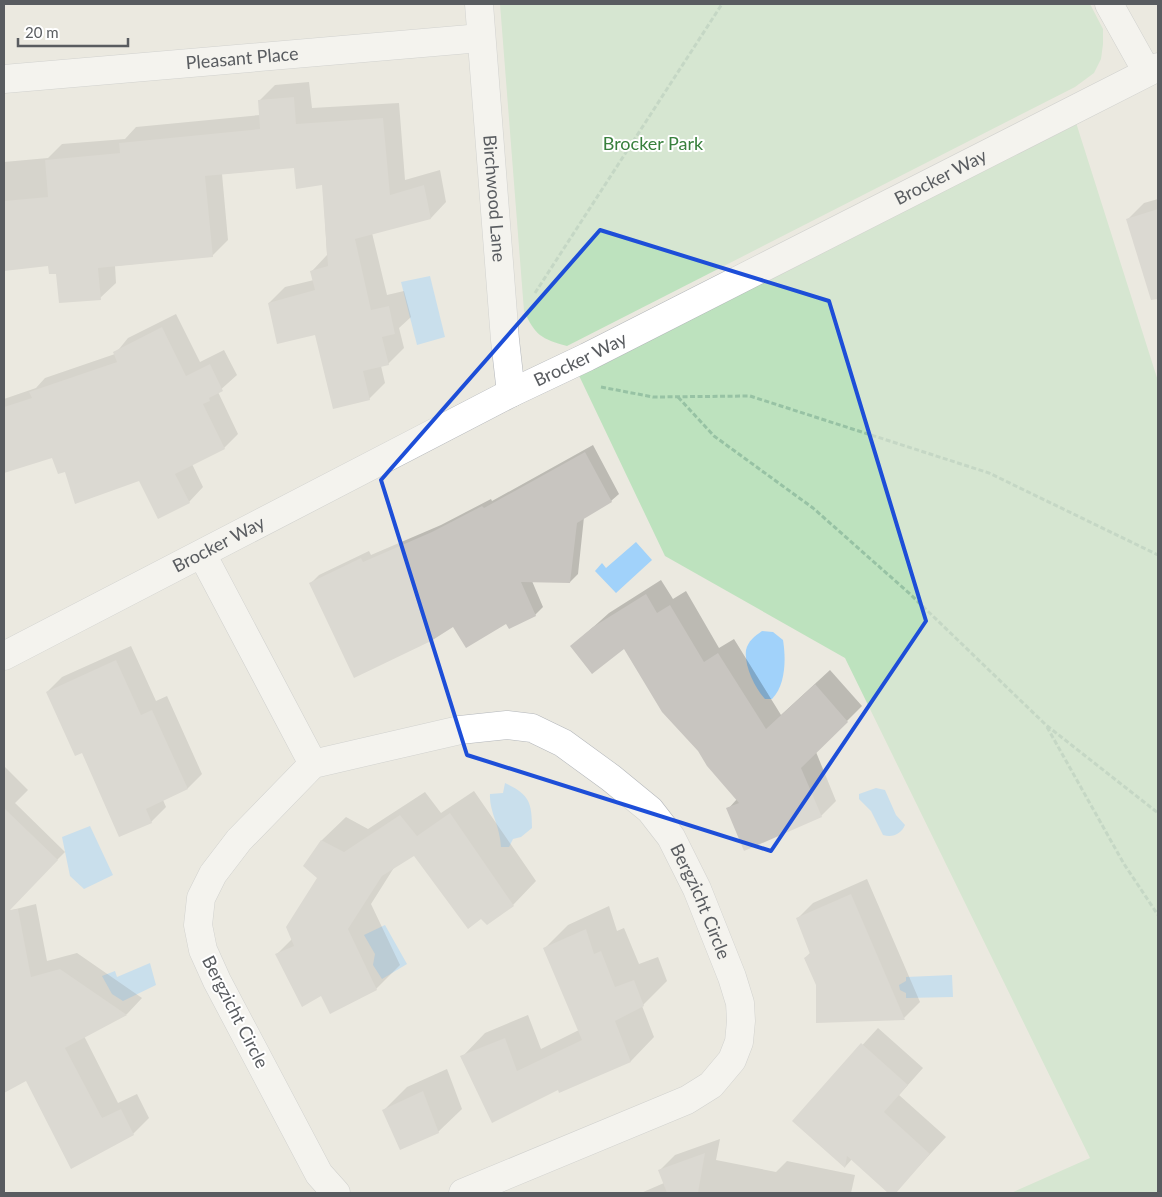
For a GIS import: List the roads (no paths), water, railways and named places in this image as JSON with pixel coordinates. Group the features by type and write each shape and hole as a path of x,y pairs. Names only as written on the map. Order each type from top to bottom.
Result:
{"street":[{"name":"Birchwood Lane","path":"479,4 505,340 512,393"},
{"path":"1109,4 1153,70"},
{"name":"Pleasant Place","path":"4,79 481,38"},
{"name":"Brocker Way","path":"4,656 512,393 587,357 1153,70"},
{"path":"202,554 313,764"},
{"name":"Bergzicht Circle","path":"336,1193 319,1174 217,981 203,950 198,925 202,898 213,874 239,840 313,764 460,730 507,725 532,728 563,743 650,810 671,837 697,889 732,977 740,1003 739,1042 732,1060 711,1085 687,1100 463,1193"}],"water":[{"path":"430,276 445,337 417,345 401,282"},
{"path":"636,542 652,560 616,593 595,571 602,563 606,568"},
{"path":"762,631 773,632 783,640 785,655 784,671 777,693 772,699 765,699 761,694 754,683 747,663 746,650 748,644"},
{"path":"505,783 519,791 528,800 532,828 521,837 513,839 509,847 501,847 499,832 491,807 490,794 503,793"},
{"path":"876,788 885,790 896,815 905,825 896,834 890,836 883,835 871,811 859,799 859,794"},
{"path":"90,826 113,875 84,889 70,876 62,837"},
{"path":"385,925 407,964 382,979 373,965 375,954 364,935"},
{"path":"150,963 156,985 123,1001 112,994 102,976 115,971 117,977"},
{"path":"952,975 953,997 906,998 906,993 900,990 899,985 906,981 906,977"}],"park label":[{"name":"Brocker Park","path":"653,144"}]}
